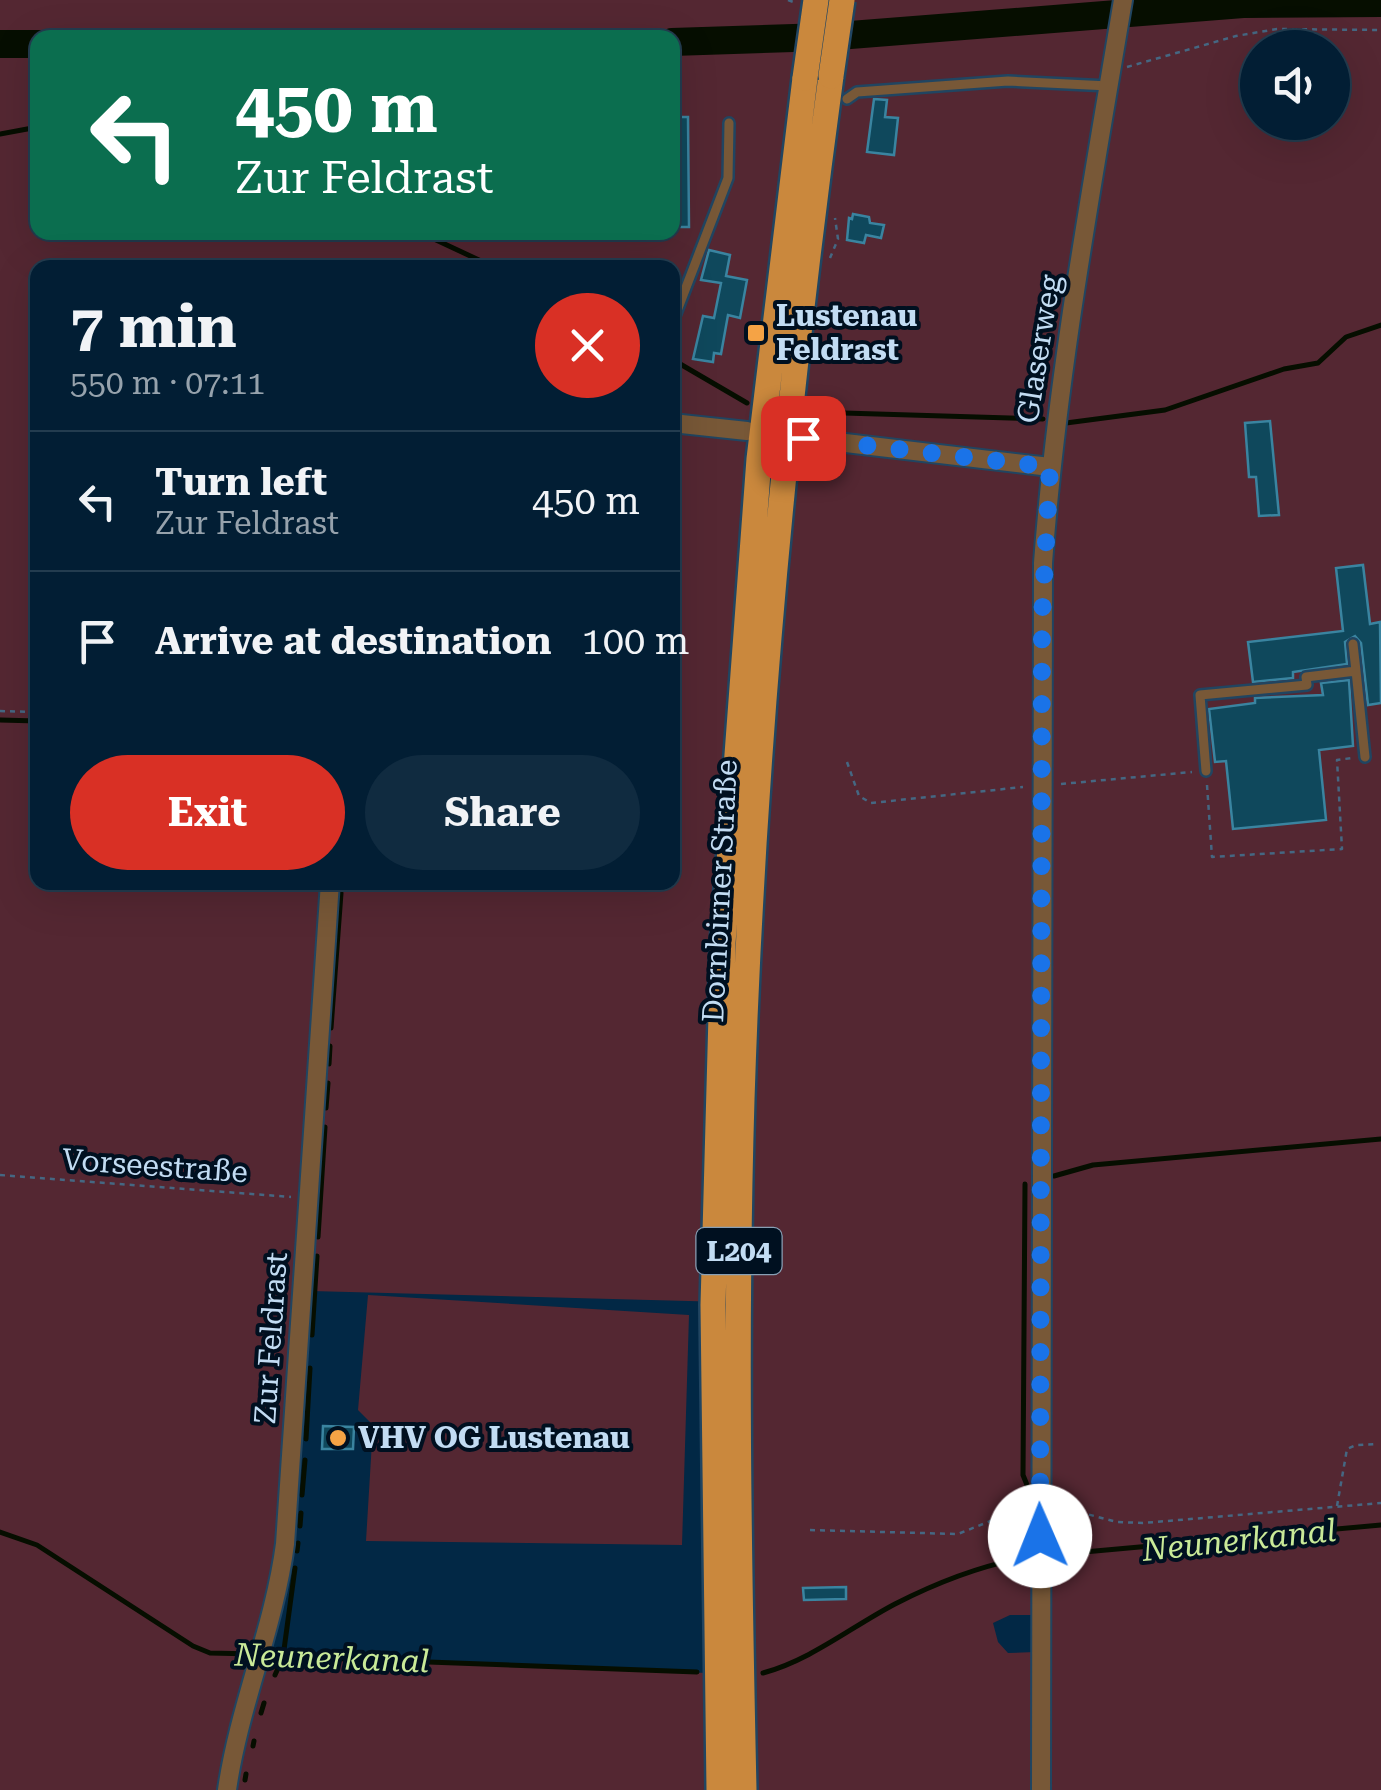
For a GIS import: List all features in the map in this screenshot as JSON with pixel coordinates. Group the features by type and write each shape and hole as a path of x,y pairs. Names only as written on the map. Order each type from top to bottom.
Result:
{"main road":[{"name":"Dornbirner Straße","path":"719,1790 712,1342 723,943 760,459 816,0"},
{"name":"Dornbirner Straße","path":"744,1790 738,1303 750,912 777,544 802,299 842,0"}],"street":[{"name":"Glaserweg","path":"1041,1790 1043,563 1050,467 1123,0"},
{"path":"680,423 747,431"},
{"path":"803,438 1050,467"},
{"name":"Zur Feldrast","path":"227,1790 285,1544 329,890"}],"lane":[{"path":"847,99 857,92 1112,70"},
{"path":"680,303 728,178 729,123"},
{"path":"1353,644 1365,757"},
{"path":"1206,771 1200,696 1307,685 1306,677 1356,671"}],"path":[{"path":"1112,70 1236,36 1277,29 1381,30"},
{"path":"0,711 30,712"},
{"path":"847,762 859,796 871,804 1206,771 1212,857 1342,849 1337,760 1365,757"},
{"name":"Vorseestraße","path":"0,1175 308,1198"},
{"path":"1336,1507 1347,1449 1356,1444 1376,1444"},
{"path":"810,1530 958,1534 1020,1508 1040,1506 1071,1508 1129,1523 1381,1504"}],"shaded area":[{"path":"0,0 1381,0 1381,1790 1047,1790 1046,1569 1032,1568 1035,1615 1010,1615 993,1623 998,1642 1008,1653 1035,1652 1035,1790 753,1790 750,1673 726,1302 311,1291 275,1574 222,1790 0,1790 0,54 30,54 30,240 680,240 680,51 848,45 850,29 30,30 30,37 0,37"},
{"path":"368,1295 689,1315 682,1545 366,1541 373,1425 358,1410"},
{"path":"268,1656 707,1673 709,1790 234,1790 238,1760"}],"building":[{"path":"874,99 887,100 885,117 898,118 894,155 867,152"},
{"path":"680,117 688,117 689,227 680,227"},
{"path":"853,214 884,225 881,238 866,235 864,243 847,240"},
{"path":"709,250 730,255 726,276 747,280 740,318 728,315 721,354 714,353 713,362 693,359 703,316 714,318 721,283 701,280"},
{"path":"1270,421 1279,515 1259,516 1256,477 1249,477 1245,423"},
{"path":"1363,565 1370,624 1380,622 1381,703 1368,705 1361,643 1355,636 1345,642 1347,664 1293,672 1293,678 1253,682 1248,642 1343,631 1336,568"},
{"path":"1349,680 1353,746 1319,750 1326,820 1233,829 1226,761 1215,762 1209,709 1255,703 1255,698 1323,695 1321,683"},
{"name":"VHV OG Lustenau","path":"323,1426 354,1427 353,1449 322,1449"},
{"path":"846,1587 846,1599 804,1600 803,1588"}],"waterway":[{"path":"680,42 825,37 1243,4 1381,3"},
{"path":"0,44 30,44"},
{"path":"0,134 30,128"},
{"path":"436,240 479,260"},
{"path":"1066,423 1165,410 1284,369 1318,363 1346,337 1381,325"},
{"path":"680,364 747,403"},
{"path":"811,412 1043,419"},
{"path":"0,720 30,721"},
{"path":"331,1028 341,893"},
{"path":"329,1064 330,1046"},
{"path":"326,1108 328,1083"},
{"path":"318,1237 325,1127"},
{"path":"1054,1176 1093,1165 1381,1139"},
{"path":"1025,1184 1023,1475 1027,1485"},
{"path":"312,1335 317,1256"},
{"path":"306,1439 310,1368"},
{"path":"302,1495 305,1460"},
{"path":"300,1526 301,1513"},
{"name":"Neunerkanal","path":"763,1673 814,1652 927,1589 1011,1560 1381,1525"},
{"name":"Neunerkanal","path":"0,1532 37,1545 193,1646 210,1653 254,1654"},
{"path":"297,1551 298,1543"},
{"path":"275,1675 283,1657 295,1568"},
{"name":"Neunerkanal","path":"265,1656 697,1672"},
{"path":"261,1713 264,1703"},
{"path":"253,1746 254,1741"},
{"path":"245,1780 246,1774"}],"place":[{"name":"Lustenau Feldrast","path":"756,333"},
{"name":"VHV OG Lustenau","path":"338,1438"}],"route":[{"path":"803,438 1050,467 1042,618 1040,1536"}]}
